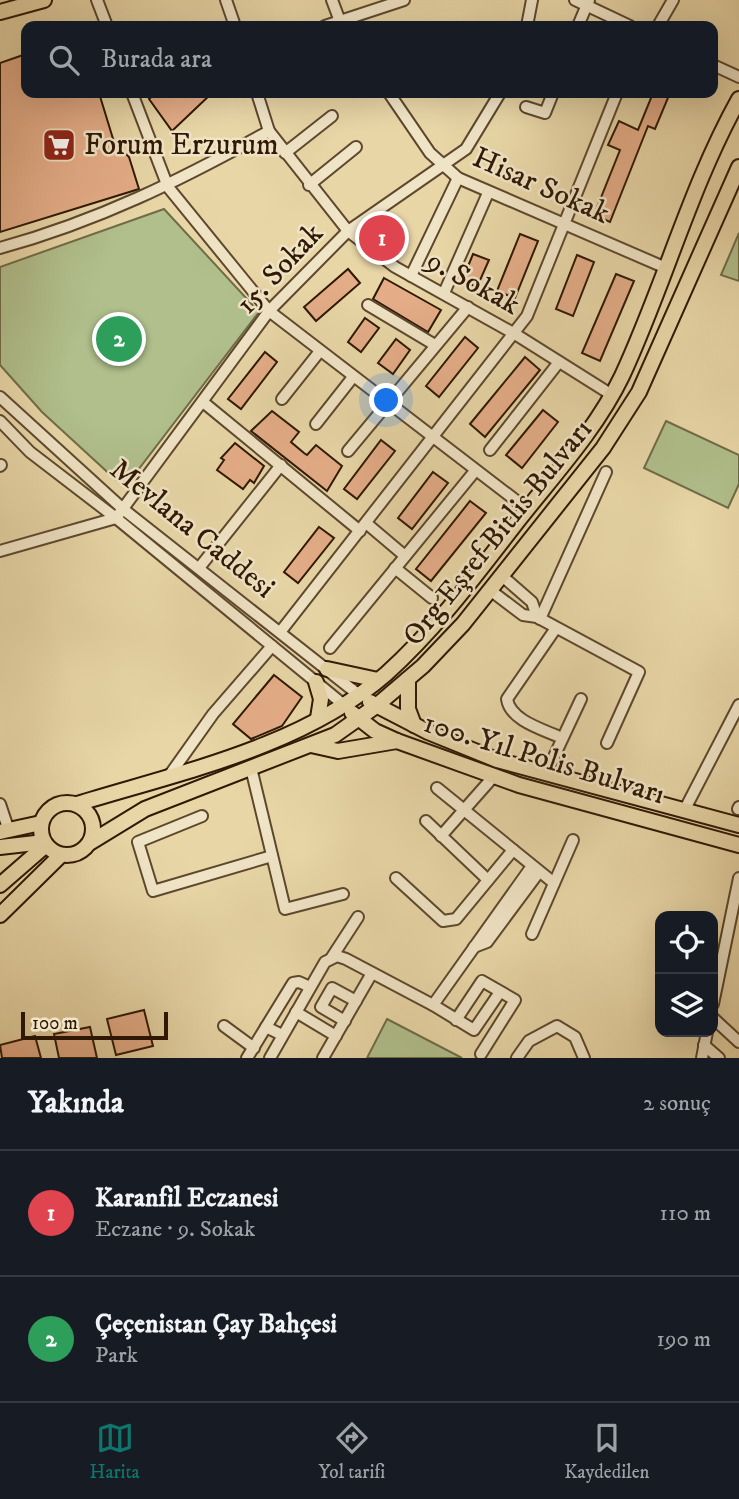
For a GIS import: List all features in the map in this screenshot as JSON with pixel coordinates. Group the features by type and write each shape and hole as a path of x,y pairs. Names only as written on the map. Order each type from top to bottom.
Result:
{"main road":[{"path":"0,12 44,0"},
{"path":"5,832 41,823 51,808 59,804 77,804 226,758 318,718 344,705 378,680 436,623 527,509 612,395 716,145 739,99"},
{"name":"Org Eşref Bitlis Bulvarı","path":"91,842 145,809 312,745 376,706 441,648 557,508 631,407 738,172"},
{"path":"327,669 378,680"},
{"path":"408,679 408,709 414,725"},
{"path":"316,682 321,699 318,718"},
{"path":"359,695 414,725 496,760 739,825"},
{"name":"100. Yıl Polis Bulvarı","path":"344,705 358,719 397,741 494,776 739,845"},
{"path":"312,745 338,751 397,741"},
{"path":"0,847 45,844 61,855 78,854 91,842 94,824 85,809 77,804"},
{"path":"41,823 45,844"},
{"path":"0,884 45,844"},
{"path":"0,915 61,855"}],"street":[{"path":"97,0 105,21"},
{"path":"226,0 233,21"},
{"path":"332,0 340,21"},
{"path":"346,21 404,0"},
{"path":"528,21 532,0"},
{"path":"575,0 588,3 620,21"},
{"path":"661,21 673,0"},
{"path":"580,21 588,3"},
{"path":"718,67 739,77"},
{"path":"134,98 168,187 269,311 527,509"},
{"name":"9. Sokak","path":"259,98 269,131 348,231 411,276 515,334 612,395"},
{"name":"Hisar Sokak","path":"393,98 442,165 458,178 666,268"},
{"name":"15. Sokak","path":"120,513 269,311 348,231 466,149 497,98"},
{"path":"526,107 545,113 551,98"},
{"path":"281,631 434,439 527,316 615,98"},
{"path":"285,153 332,116"},
{"path":"0,248 50,234 168,187 269,131"},
{"path":"309,185 356,147"},
{"path":"411,276 458,178"},
{"path":"444,293 488,193"},
{"path":"368,305 435,345"},
{"path":"348,451 386,402 468,307"},
{"path":"282,399 320,351"},
{"path":"490,450 559,362"},
{"path":"316,424 353,377"},
{"name":"Mevlana Caddesi","path":"0,397 120,513 344,705"},
{"path":"203,402 281,465 405,556"},
{"name":"Mevlana Caddesi","path":"0,421 30,452 199,568 359,695"},
{"path":"199,568 281,465"},
{"path":"330,648 475,471"},
{"path":"538,618 606,472"},
{"path":"0,551 120,513"},
{"path":"395,568 432,598"},
{"path":"501,575 532,602 538,618"},
{"path":"490,590 523,615 538,618 639,673 607,743"},
{"path":"556,628 507,699 509,708 515,715 562,738"},
{"path":"169,776 214,714 272,646"},
{"path":"552,761 581,699"},
{"path":"685,809 739,705"},
{"path":"251,768 285,909 343,894"},
{"path":"442,836 494,776"},
{"path":"438,788 554,883"},
{"path":"0,804 5,832"},
{"path":"202,816 138,842 153,891 272,856"},
{"path":"426,821 488,880"},
{"path":"531,934 573,840"},
{"path":"396,878 447,922 456,919 513,850"},
{"path":"433,1004 474,947 488,942 535,869"},
{"path":"718,980 739,878"},
{"path":"270,1058 325,962 337,957 358,916"},
{"path":"337,957 373,972 433,1004 474,1030 500,992"},
{"path":"323,1058 373,972"},
{"path":"456,1020 482,981 514,1000 481,1054"},
{"path":"247,1058 293,984 299,982 310,987"},
{"path":"345,1021 321,1007 326,997 332,988 356,1001"},
{"path":"296,1012 336,1036"},
{"path":"718,1023 739,1042"},
{"path":"224,1026 254,1048"},
{"path":"517,1058 529,1041 557,1026 575,1037 584,1058"},
{"path":"266,1027 282,1035"},
{"path":"702,1058 706,1037"},
{"path":"704,1045 719,1058"}],"green space":[{"path":"164,209 259,312 138,470 125,482 115,479 42,412 0,365 0,267"},
{"path":"739,233 739,281 721,275"},
{"path":"666,421 739,455 739,484 728,508 644,468"},
{"path":"387,1019 462,1058 367,1058"}],"building":[{"name":"Forum Erzurum","path":"21,56 21,98 101,98 114,142 129,157 139,189 0,232 0,63"},
{"path":"150,98 207,98 172,131"},
{"path":"651,98 668,98 655,129 648,126 610,222 594,215 620,150 608,145 619,121 638,130"},
{"path":"520,234 538,241 515,298 497,291"},
{"path":"473,254 489,260 477,287 462,281"},
{"path":"577,255 594,262 573,316 556,309"},
{"path":"348,269 360,283 316,321 304,307"},
{"path":"616,274 634,281 600,361 582,353"},
{"path":"384,278 441,310 428,332 373,299"},
{"path":"365,318 379,328 361,352 348,342"},
{"path":"465,337 478,348 439,397 426,386"},
{"path":"396,339 410,350 393,374 378,363"},
{"path":"265,352 277,362 241,409 228,399"},
{"path":"525,357 540,370 485,437 470,424"},
{"path":"543,410 558,422 522,468 506,455"},
{"path":"272,411 299,432 291,442 304,453 307,455 316,445 342,466 327,491 251,431"},
{"path":"381,440 395,451 357,499 344,489"},
{"path":"235,443 264,466 254,483 250,480 243,489 217,470 224,460 221,458"},
{"path":"433,472 448,483 412,529 398,518"},
{"path":"470,501 486,513 431,581 416,569"},
{"path":"319,527 334,538 298,583 284,572"},
{"path":"274,675 302,697 282,726 251,739 233,724"},
{"path":"144,1010 153,1046 116,1055 107,1019"},
{"path":"90,1027 97,1058 59,1058 54,1034"},
{"path":"35,1036 41,1058 2,1058 0,1045"}],"place":[{"name":"Forum Erzurum","path":"59,145"},
{"name":"Karanfil Eczanesi","path":"382,238"},
{"name":"Çeçenistan Çay Bahçesi","path":"119,339"}]}
